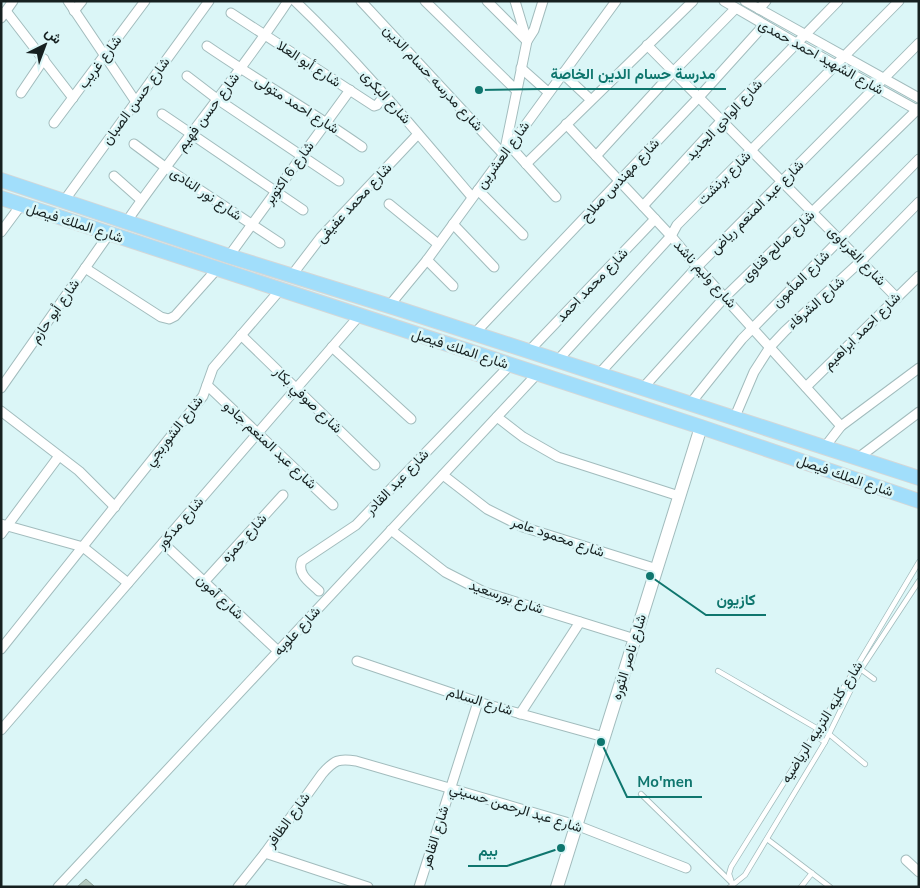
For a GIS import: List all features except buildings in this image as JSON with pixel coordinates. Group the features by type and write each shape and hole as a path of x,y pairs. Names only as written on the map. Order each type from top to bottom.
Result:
{"main road":[{"name":"شارع الملك فيصل","path":"1,180 229,256 916,477"},
{"name":"شارع الملك فيصل","path":"1,198 701,427 912,499"},
{"path":"872,486 882,479 883,466"},
{"path":"912,499 904,493 905,485 916,477"}],"street":[{"path":"13,1 4,14 44,59 73,98"},
{"path":"68,1 136,102"},
{"path":"74,11 82,1"},
{"name":"شارع غريب","path":"54,123 145,1"},
{"name":"شارع حسن الصبان","path":"64,201 209,1"},
{"name":"شارع حسن فهيم","path":"127,222 190,133 265,36 288,1"},
{"name":"شارع البكرى","path":"295,1 319,24 385,95 418,134 475,193 523,236"},
{"name":"شارع مدرسه حسام الدين","path":"361,1 504,154"},
{"path":"425,1 517,91"},
{"path":"487,1 527,41"},
{"path":"515,1 527,41"},
{"path":"504,154 527,41 534,30 543,1"},
{"name":"شارع العشرين","path":"389,306 453,224 616,1"},
{"path":"526,164 693,1"},
{"name":"شارع الشهيد احمد حمدى","path":"724,1 796,44 918,110"},
{"name":"شارع الشهيد احمد حمدى","path":"745,1 919,98"},
{"path":"759,9 766,1"},
{"name":"شارع الوادى الجديد","path":"643,206 722,120 838,1"},
{"name":"شارع برنشت","path":"557,361 671,236 677,226 837,66 899,1"},
{"path":"596,156 674,71 735,9"},
{"name":"شارع أبو العلا","path":"231,13 374,106 385,95"},
{"name":"شارع مهندس صلاح","path":"474,334 699,97 764,25"},
{"name":"شارع عبد المنعم رياض","path":"598,375 782,181 919,43"},
{"name":"شارع الغرباوى","path":"647,45 897,298"},
{"name":"شارع احمد متولى","path":"207,46 240,69 327,122 362,147"},
{"path":"21,93 44,59"},
{"path":"521,68 548,92"},
{"path":"562,73 591,100"},
{"path":"187,76 217,99 339,181"},
{"name":"شارع 6 اكتوبر","path":"229,256 350,90"},
{"name":"شارع صالح قناوى","path":"642,389 725,297 918,110"},
{"path":"162,114 304,210"},
{"name":"شارع وليم ناشد","path":"566,124 671,236 841,426"},
{"name":"شارع محمد عفيفى","path":"292,275 321,237 418,134"},
{"name":"شارع نور النادى","path":"134,144 165,167 280,243"},
{"path":"510,146 556,197"},
{"name":"شارع المأمون","path":"690,404 735,347 919,159"},
{"path":"114,176 141,200"},
{"name":"شارع الشرفاء","path":"734,419 754,372 770,347 862,261 919,202"},
{"path":"389,204 438,244"},
{"path":"1,232 20,205"},
{"name":"شارع محمد احمد","path":"528,352 655,219"},
{"path":"453,224 494,267"},
{"name":"شارع أبو حازم","path":"1,388 109,234"},
{"path":"426,260 453,286"},
{"path":"85,268 161,318 169,319 176,316 217,269"},
{"name":"شارع احمد ابراهيم","path":"806,387 919,276"},
{"name":"شارع الشوربجي","path":"1,649 202,396 213,368 280,290"},
{"name":"شارع مدكور","path":"1,730 359,316"},
{"name":"شارع صوفي بكار","path":"241,335 375,465"},
{"path":"332,347 411,419"},
{"name":"شارع عبد القادر","path":"319,591 301,572 300,566 302,561 356,524 510,365"},
{"path":"824,448 841,426 919,368"},
{"name":"شارع علوبه","path":"58,887 537,374"},
{"name":"شارع عبد المنعم جادو","path":"207,385 333,506"},
{"path":"1,411 92,482 115,507"},
{"path":"858,458 919,412"},
{"path":"497,417 523,438 558,457 680,496"},
{"name":"شارع ناصر الثوره","path":"560,886 576,826 701,427"},
{"path":"1,534 5,525 59,456"},
{"name":"شارع محمود عامر","path":"443,475 487,509 504,519 523,527 656,569"},
{"name":"شارع حمزه","path":"204,582 283,495"},
{"path":"5,525 83,547 128,583"},
{"name":"شارع بورسعيد","path":"391,530 434,564 484,592 635,639"},
{"name":"شارع آمون","path":"163,543 278,651"},
{"path":"520,714 580,622"},
{"name":"شارع السلام","path":"357,661 478,702 604,737"},
{"name":"شارع القاهر","path":"419,887 478,702"},
{"name":"شارع عبد الرحمن حسيني","path":"343,758 450,787 576,826 686,868"},
{"name":"شارع الظافر","path":"238,887 322,774 331,764 343,758"},
{"path":"265,853 368,887"},
{"path":"906,860 919,872"}],"lane":[{"name":"شارع كليه التربيه الرياضيه","path":"919,562 859,668 825,742 745,875 742,879 731,885 729,874 731,867 814,735 859,668 919,581"},
{"path":"893,605 900,609"},
{"path":"859,668 874,679"},
{"path":"718,671 818,729"},
{"path":"829,734 865,764"},
{"path":"814,735 825,742"},
{"path":"642,794 731,885"},
{"path":"767,839 830,887"},
{"path":"801,887 812,873"}],"place":[{"name":"مدرسة حسام الدين الخاصة","path":"479,90"},
{"name":"كازيون","path":"650,576"},
{"name":"Mo'men","path":"601,742"},
{"name":"بيم","path":"561,848"}]}
